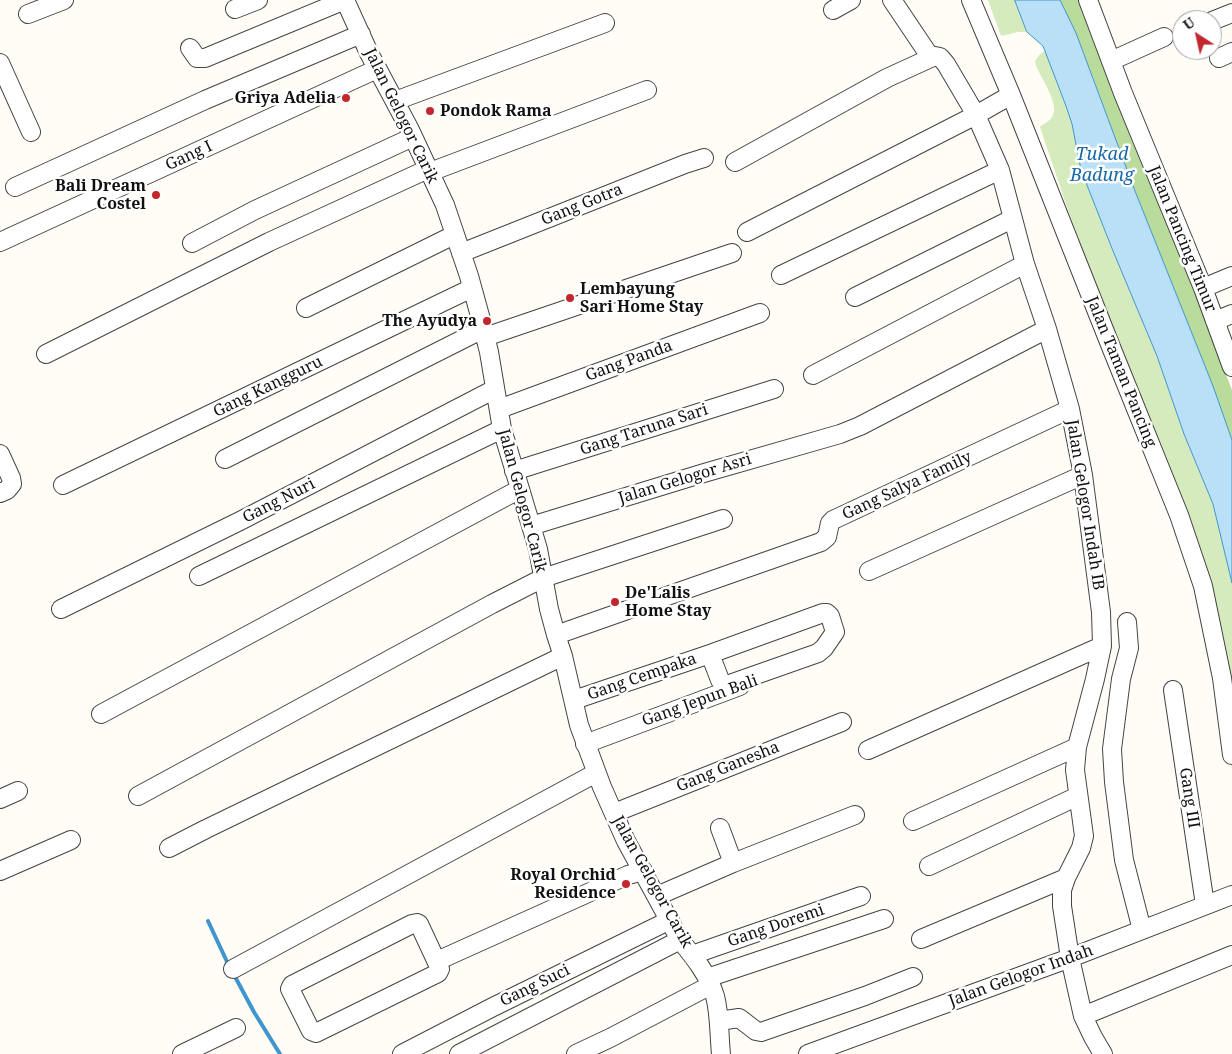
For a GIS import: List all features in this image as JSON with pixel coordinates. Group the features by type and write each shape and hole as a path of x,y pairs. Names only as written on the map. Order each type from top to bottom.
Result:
{"street":[{"path":"28,14 64,0"},
{"path":"235,9 258,0"},
{"path":"190,48 197,58 206,58 345,0"},
{"name":"Jalan Gelogor Carik","path":"345,0 445,205 472,288 484,333 502,429 538,549 549,609 563,656 579,725 596,772 626,841 680,940 709,981 715,997 719,1020 721,1054"},
{"path":"833,10 851,0"},
{"name":"Jalan Gelogor Indah IB","path":"892,0 931,58 935,56 943,60 976,115 1000,170 1025,264 1047,329 1070,409 1083,475 1100,603 1102,646 1094,687 1077,747 1075,770 1084,836 1081,848 1062,890 1062,906 1070,958 1083,1016 1103,1054"},
{"name":"Jalan Taman Pancing","path":"971,0 1011,95 1179,515 1203,586 1222,678 1232,755"},
{"name":"Jalan Pancing Timur","path":"1088,0 1123,93 1231,360"},
{"path":"395,101 605,22"},
{"path":"15,188 205,100 361,34"},
{"path":"1111,61 1164,37"},
{"path":"736,162 887,78 931,58"},
{"path":"0,64 31,132"},
{"name":"Gang I","path":"0,242 377,69"},
{"path":"46,354 269,242 429,170 647,90"},
{"path":"748,232 976,115 1011,95"},
{"path":"192,243 255,210 413,136"},
{"name":"Gang Gotra","path":"461,253 704,158"},
{"path":"781,275 1000,170"},
{"path":"855,297 1012,219"},
{"path":"306,308 454,235"},
{"path":"225,459 484,333 732,253"},
{"path":"812,375 1025,264"},
{"path":"1203,288 1232,276"},
{"name":"Gang Kangguru","path":"63,485 472,288"},
{"name":"Gang Panda","path":"499,409 760,313"},
{"path":"1215,321 1232,314"},
{"name":"Jalan Gelogor Asri","path":"531,526 840,434 860,426 1047,329"},
{"name":"Gang Nuri","path":"61,609 240,522 495,389"},
{"name":"Gang Taruna Sari","path":"514,471 774,389"},
{"name":"Gang Salya Family","path":"556,635 822,542 828,537 830,523 833,520 1070,409"},
{"path":"199,576 502,429"},
{"path":"0,454 12,484 7,490 0,493"},
{"path":"869,572 1083,475"},
{"path":"101,714 520,489"},
{"path":"138,796 484,608 544,578 723,519"},
{"name":"Gang Cempaka","path":"574,700 823,613 827,613 830,616 835,632 824,648 818,653 727,685 723,684 720,680 710,654"},
{"path":"1127,622 1129,648 1121,679 1112,749 1114,782 1124,860 1142,930"},
{"path":"868,750 1102,646"},
{"path":"169,848 563,656"},
{"name":"Gang Jepun Bali","path":"586,744 717,694 814,660"},
{"name":"Gang III","path":"1173,690 1206,905"},
{"name":"Gang Ganesha","path":"614,813 842,722"},
{"path":"914,821 1077,747"},
{"path":"232,969 596,772"},
{"path":"0,799 18,791"},
{"path":"928,866 1078,796"},
{"path":"657,896 733,863 855,815"},
{"path":"720,828 733,863"},
{"path":"0,871 71,840"},
{"path":"437,961 628,875 643,871"},
{"path":"921,939 1066,878"},
{"name":"Jalan Gelogor Indah","path":"808,1054 1070,958 1232,894"},
{"name":"Gang Doremi","path":"692,955 861,896"},
{"path":"576,1054 610,1038 709,981 884,919"},
{"name":"Gang Suci","path":"402,1054 670,920"},
{"path":"416,923 419,924 437,961 440,969 437,974 316,1033 309,1029 290,989 292,985 416,923"},
{"path":"459,1054 680,940"},
{"path":"1083,1016 1232,956"},
{"path":"719,1020 739,1018 756,1031 761,1032 865,996 913,977"},
{"path":"182,1054 236,1028"}],"green space":[{"path":"988,0 1015,0 1027,32 1001,36"},
{"path":"1060,0 1081,0 1165,211 1232,390 1232,440 1090,71"},
{"path":"1045,51 1072,124 1081,170 1157,356 1184,434 1213,504 1232,583 1232,713 1190,524 1069,213 1040,127 1054,113 1053,101 1035,61"}],"water":[{"name":"Tukad Badung","path":"1015,0 1060,0 1076,33 1135,191 1213,386 1232,440 1232,583 1213,504 1184,434 1157,356 1081,170 1072,124 1066,106 1043,46 1027,32"}],"waterway":[{"path":"208,921 229,966"},
{"path":"233,973 280,1054"}],"place":[{"name":"Griya Adelia","path":"346,98"},
{"name":"Pondok Rama","path":"430,111"},
{"name":"Bali Dream Costel","path":"156,195"},
{"name":"Lembayung Sari Home Stay","path":"570,298"},
{"name":"The Ayudya","path":"487,321"},
{"name":"De'Lalis Home Stay","path":"615,602"},
{"name":"Royal Orchid Residence","path":"626,884"}]}
